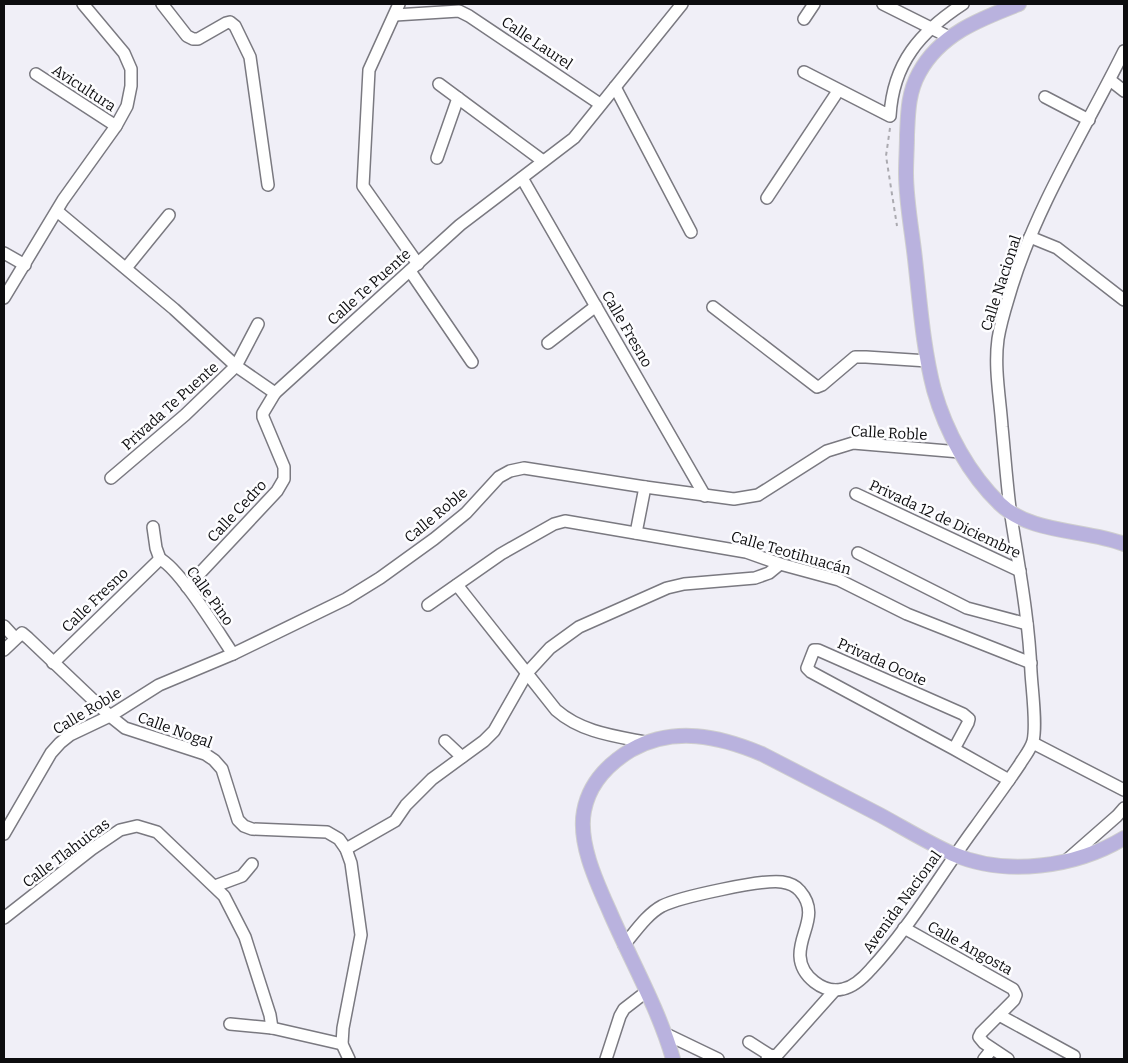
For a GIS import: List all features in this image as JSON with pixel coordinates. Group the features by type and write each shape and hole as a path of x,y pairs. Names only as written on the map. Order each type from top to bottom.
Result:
{"main road":[{"path":"1019,4 978,19 949,36 925,62 914,83 909,101 906,174 923,336 934,390 940,407 960,452 985,488 1011,513 1043,526 1124,544"},
{"path":"674,1059 666,1034 597,883 587,853 583,828 584,811 589,794 604,770 621,756 645,742 663,738 707,736 738,743 954,855 998,866 1042,865 1065,862 1100,851 1124,838"}],"street":[{"path":"4,298 64,200 116,126 127,106 131,86 131,69 124,53 83,4"},
{"path":"162,4 187,36 193,39 198,39 226,23 230,22 235,26 250,58 268,185"},
{"path":"399,4 369,70 363,186 472,362"},
{"name":"Calle Te Puente","path":"275,393 460,225 574,138 682,4"},
{"path":"804,19 814,4"},
{"path":"883,4 949,36"},
{"path":"804,72 890,116 894,90 902,64 916,42 931,27 963,4"},
{"name":"Calle Laurel","path":"395,15 459,11 600,104"},
{"name":"Calle Nacional","path":"1031,663 1011,513 997,352 1003,317 1030,237 1124,51"},
{"name":"Avicultura","path":"36,74 116,126"},
{"path":"1110,80 1124,90"},
{"path":"439,84 542,161"},
{"path":"615,87 691,232"},
{"path":"767,198 838,91"},
{"path":"1045,97 1089,120"},
{"path":"437,158 458,98"},
{"name":"Calle Fresno","path":"522,178 705,496"},
{"path":"57,211 126,268 236,366 275,393"},
{"path":"126,268 169,215"},
{"path":"1030,237 1057,248 1124,300"},
{"path":"4,253 25,265"},
{"path":"548,342 596,306"},
{"path":"713,307 817,386 822,385 855,357 866,356 928,361"},
{"name":"Privada Te Puente","path":"111,478 185,415 236,366 258,324"},
{"name":"Calle Cedro","path":"187,587 277,491 284,479 284,467 263,417 263,413 275,393"},
{"name":"Calle Roble","path":"4,834 51,753 70,735 110,716 159,685 233,654 346,598 380,578 434,539 466,512 499,477 510,471 524,468 645,488 734,499 758,495 827,452 853,443 960,452"},
{"path":"636,534 645,488"},
{"name":"Privada 12 de Diciembre","path":"856,494 1020,571"},
{"name":"Calle Teotihuacán","path":"428,605 501,554 554,524 564,521 746,552 780,564 840,580 907,614 1031,663"},
{"path":"153,527 156,548 160,559"},
{"path":"858,553 967,608 1027,624"},
{"name":"Calle Fresno","path":"53,663 160,559"},
{"name":"Calle Pino","path":"160,559 165,562 187,587 233,654"},
{"path":"349,1059 342,1044 343,1028 361,935 351,863 346,849 394,821 406,805 432,779 494,732 527,673 550,648 579,627 667,588 684,584 755,578 769,573 780,564"},
{"path":"458,585 556,710 578,726 645,742"},
{"name":"Calle Nogal","path":"4,626 18,635 28,638 125,728 204,754 214,760 222,769 238,820 244,826 252,829 327,832 339,839 346,849"},
{"path":"4,650 18,635"},
{"name":"Privada Ocote","path":"954,749 968,723 969,719 964,714 818,650 812,652 807,668 810,672 1009,780"},
{"path":"1031,663 1033,743 1124,790"},
{"path":"445,741 462,757"},
{"name":"Avenida Nacional","path":"835,990 844,989 857,982 870,971 904,928 1033,743"},
{"path":"1065,862 1124,808"},
{"name":"Calle Tlahuicas","path":"4,918 92,848 120,830 137,826 157,832 224,896 245,937 270,1015 272,1028"},
{"path":"215,886 242,876 252,864"},
{"path":"624,945 652,913 662,906 680,900 762,882 780,882 793,885 802,892 808,904 809,921 801,948 800,959 804,971 814,983 830,990 835,990"},
{"name":"Calle Angosta","path":"904,928 1013,989 1016,995 1014,1000 981,1032 979,1037 992,1049"},
{"path":"749,1042 769,1058 777,1055 835,990"},
{"path":"606,1059 624,1009 646,992"},
{"path":"999,1015 1074,1056"},
{"path":"230,1024 272,1028 342,1044"},
{"path":"666,1034 718,1059"},
{"path":"984,1059 992,1049 1008,1059"}]}
